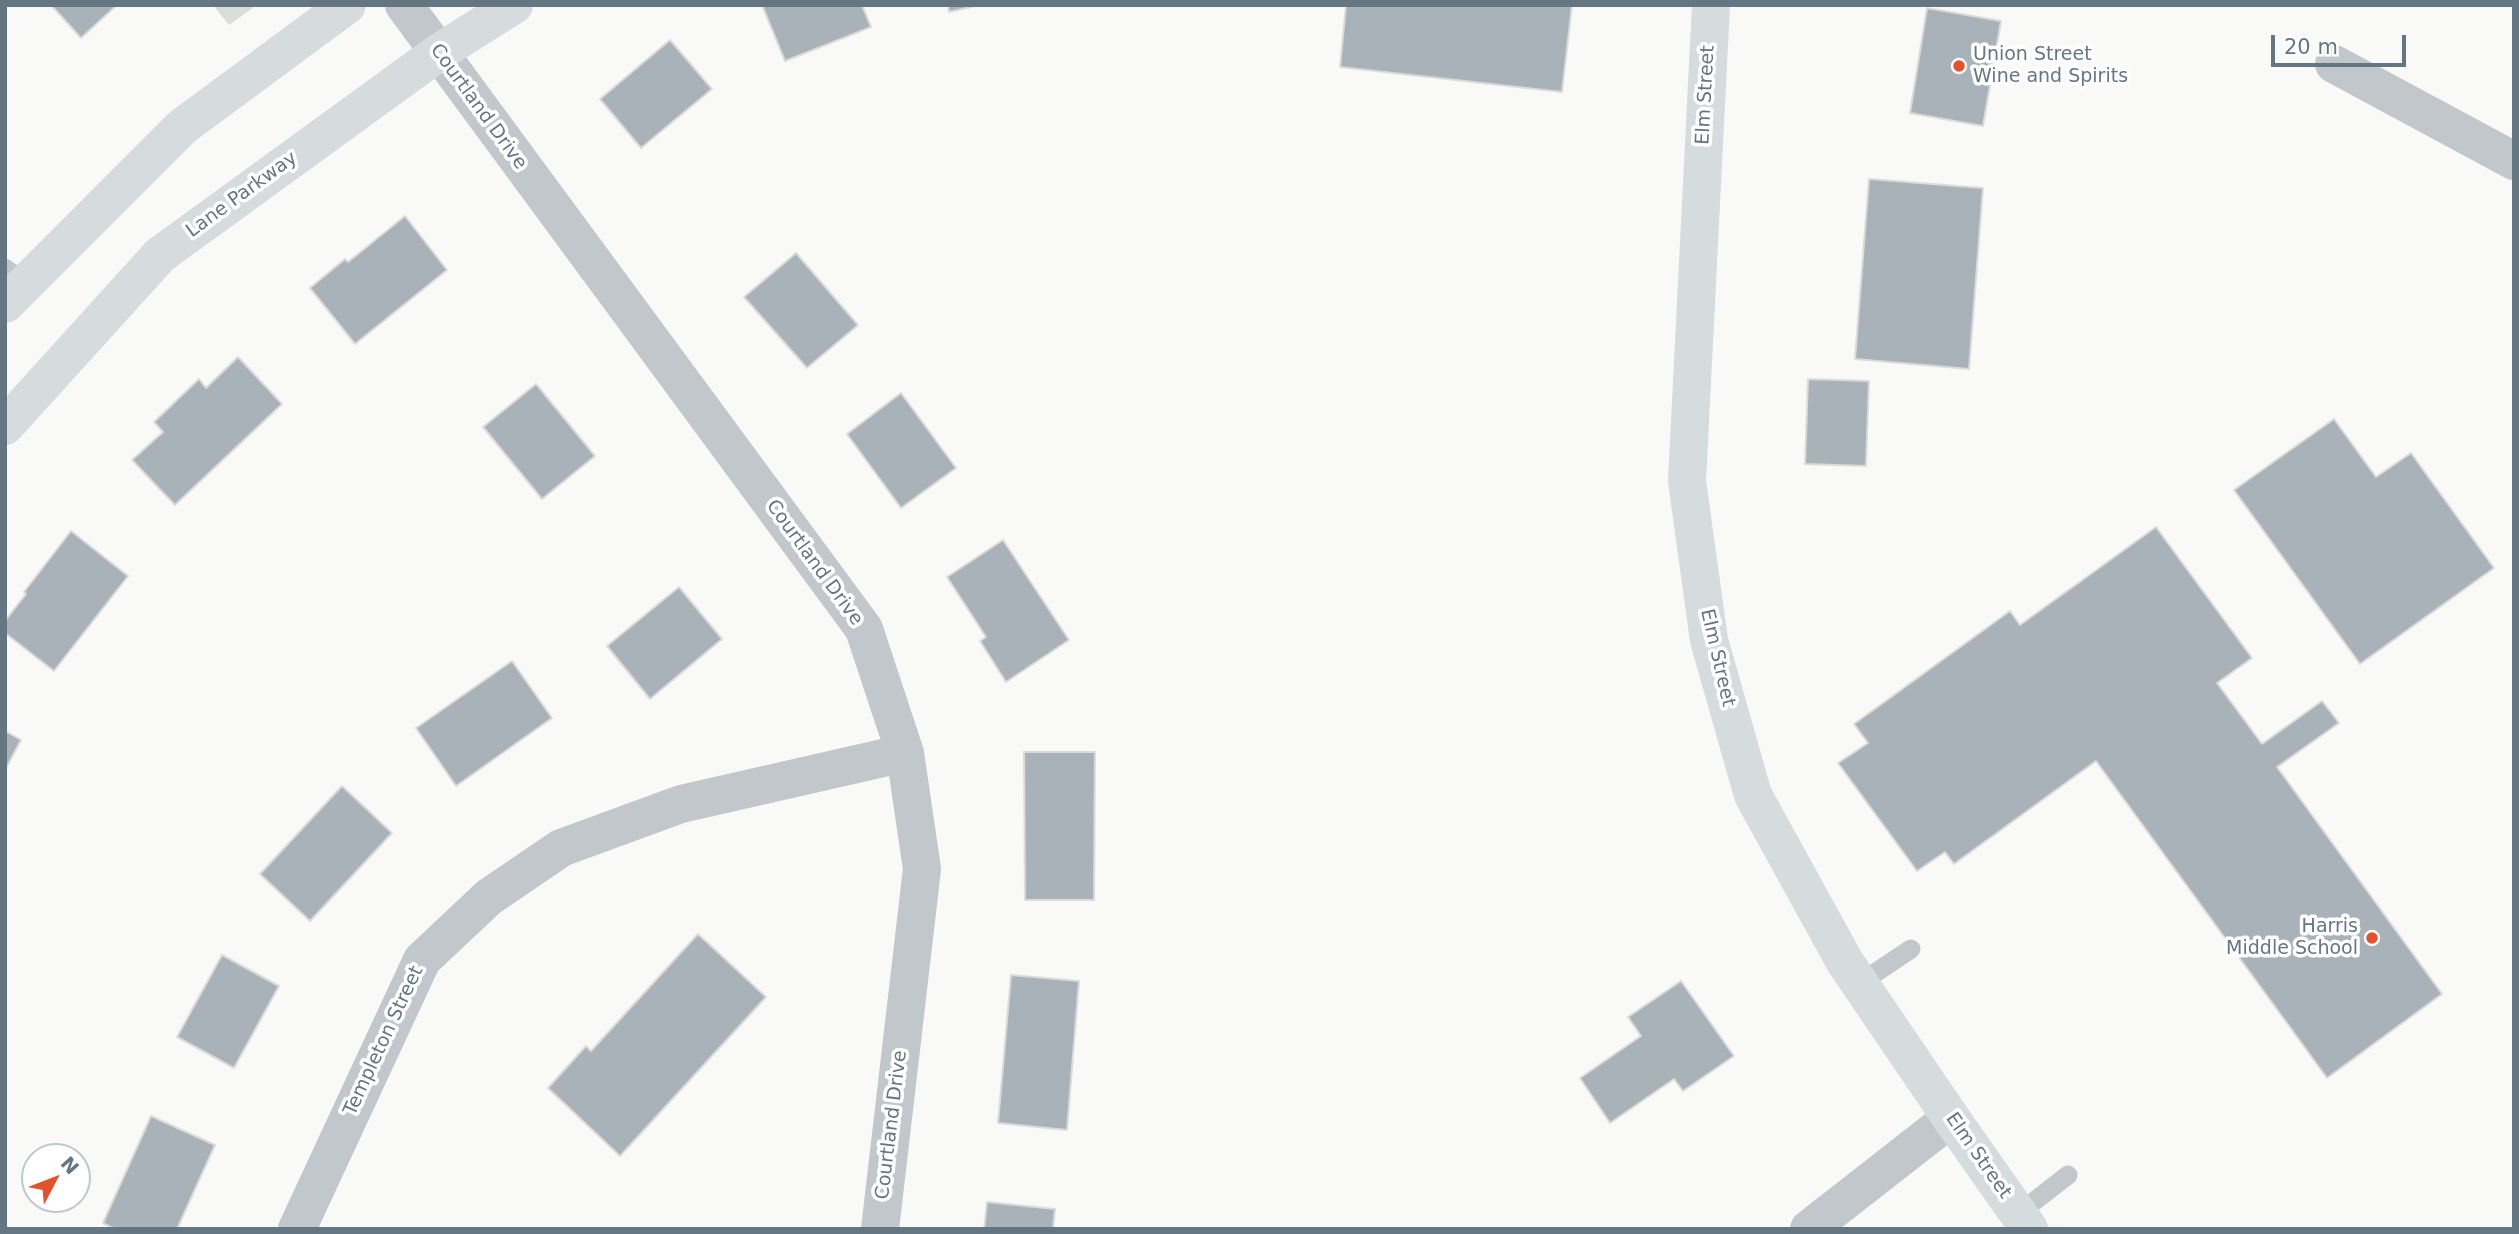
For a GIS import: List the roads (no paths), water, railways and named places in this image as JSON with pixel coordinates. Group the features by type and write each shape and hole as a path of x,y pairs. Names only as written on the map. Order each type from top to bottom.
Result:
{"main road":[{"path":"12,285 182,127 347,5"},
{"name":"Lane Parkway","path":"5,426 160,255 438,53 514,5"},
{"name":"Elm Street","path":"1711,5 1688,481 1709,640 1753,795 1845,962 2024,1221"}],"street":[{"name":"Courtland Drive","path":"404,5 864,629 905,753 922,869 880,1229"},
{"path":"2334,64 2514,161"},
{"name":"Templeton Street","path":"297,1229 422,960 489,897 561,848 681,804 905,753"},
{"path":"1809,1229 1951,1118"}],"lane":[{"path":"1860,983 1911,949"},
{"path":"2024,1221 2068,1175"}],"place":[{"name":"Union Street Wine and Spirits","path":"1959,66"},
{"name":"Harris Middle School","path":"2372,938"}]}
